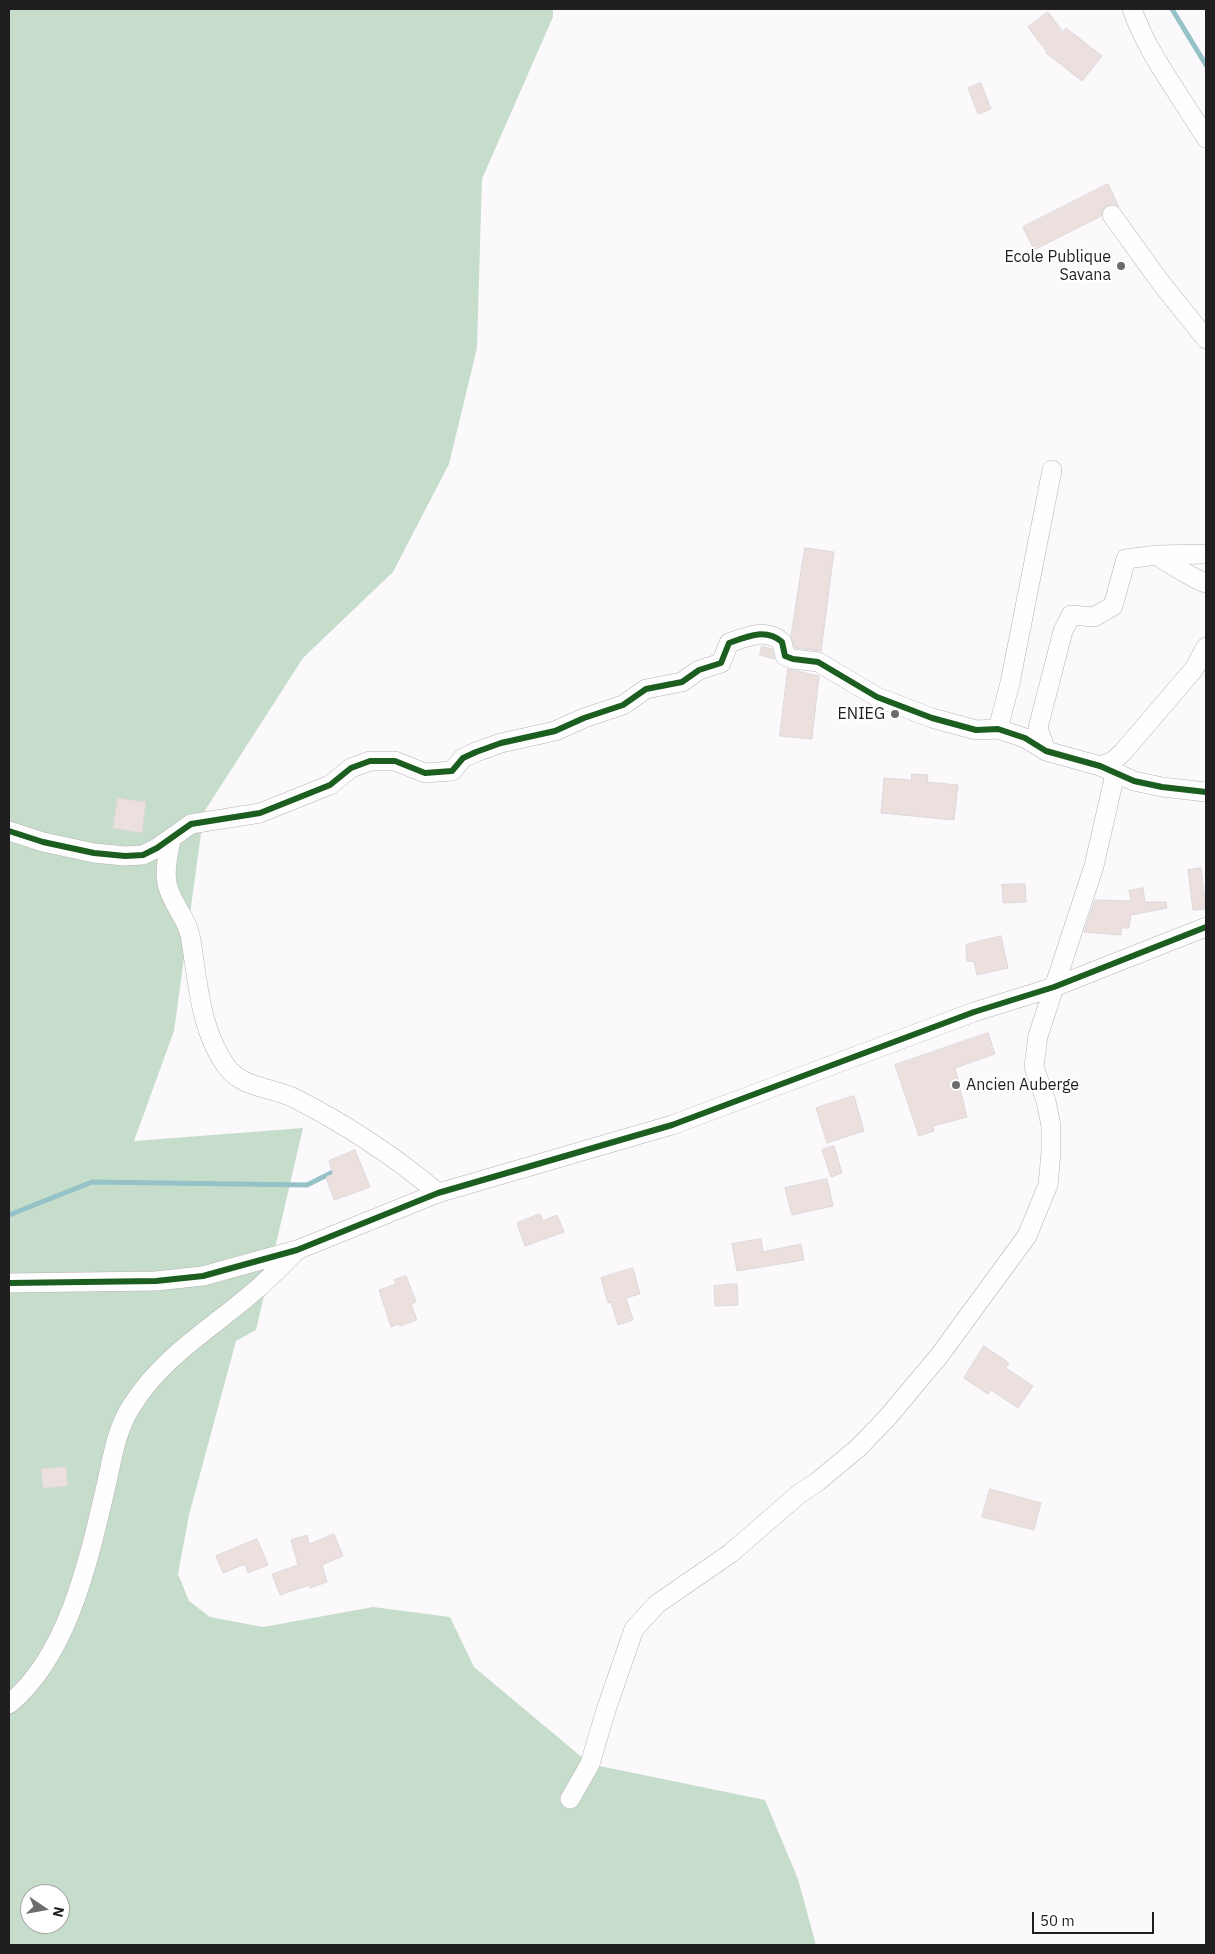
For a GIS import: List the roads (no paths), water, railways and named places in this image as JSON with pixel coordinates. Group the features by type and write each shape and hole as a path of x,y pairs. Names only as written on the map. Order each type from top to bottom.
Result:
{"street":[{"path":"1132,9 1139,29 1206,138"},
{"path":"1112,215 1161,283 1206,339"},
{"path":"998,729 1010,684 1052,470"},
{"path":"1046,751 1038,728 1062,631 1071,615 1094,618 1113,606 1126,559 1157,555 1206,554"},
{"path":"1157,555 1171,566 1182,569 1201,582 1206,582"},
{"path":"9,830 43,842 125,856 143,854 191,824 260,812 330,785 351,768 370,761 395,761 425,773 452,772 463,758 476,752 501,743 555,731 584,718 623,705 646,689 682,682 699,670 721,663 729,643 755,634 775,636 782,642 785,656 793,659 818,662 877,697 932,718 976,730 998,729 1025,738 1046,751 1162,787 1206,792"},
{"path":"570,1798 588,1770 634,1629 640,1621 657,1604 731,1553 798,1494 831,1471 858,1448 887,1418 939,1356 1026,1236 1048,1185 1051,1126 1046,1101 1034,1067 1038,1036 1094,866 1107,770 1194,669 1206,647"},
{"path":"171,838 166,872 167,885 187,925 210,1035 227,1068 249,1083 288,1095 376,1144 438,1193"},
{"path":"9,1283 156,1281 203,1276 297,1250 438,1193 672,1125 974,1012 1054,986 1206,927"},
{"path":"9,1704 34,1680 47,1659 65,1622 80,1583 118,1437 130,1408 160,1367 257,1289 297,1250"}],"waterway":[{"path":"1172,9 1206,65"},
{"path":"9,1215 92,1182 307,1185 333,1172"}],"place":[{"name":"Ecole Publique Savana","path":"1121,266"},
{"name":"ENIEG","path":"895,714"},
{"name":"Ancien Auberge","path":"956,1085"}]}
